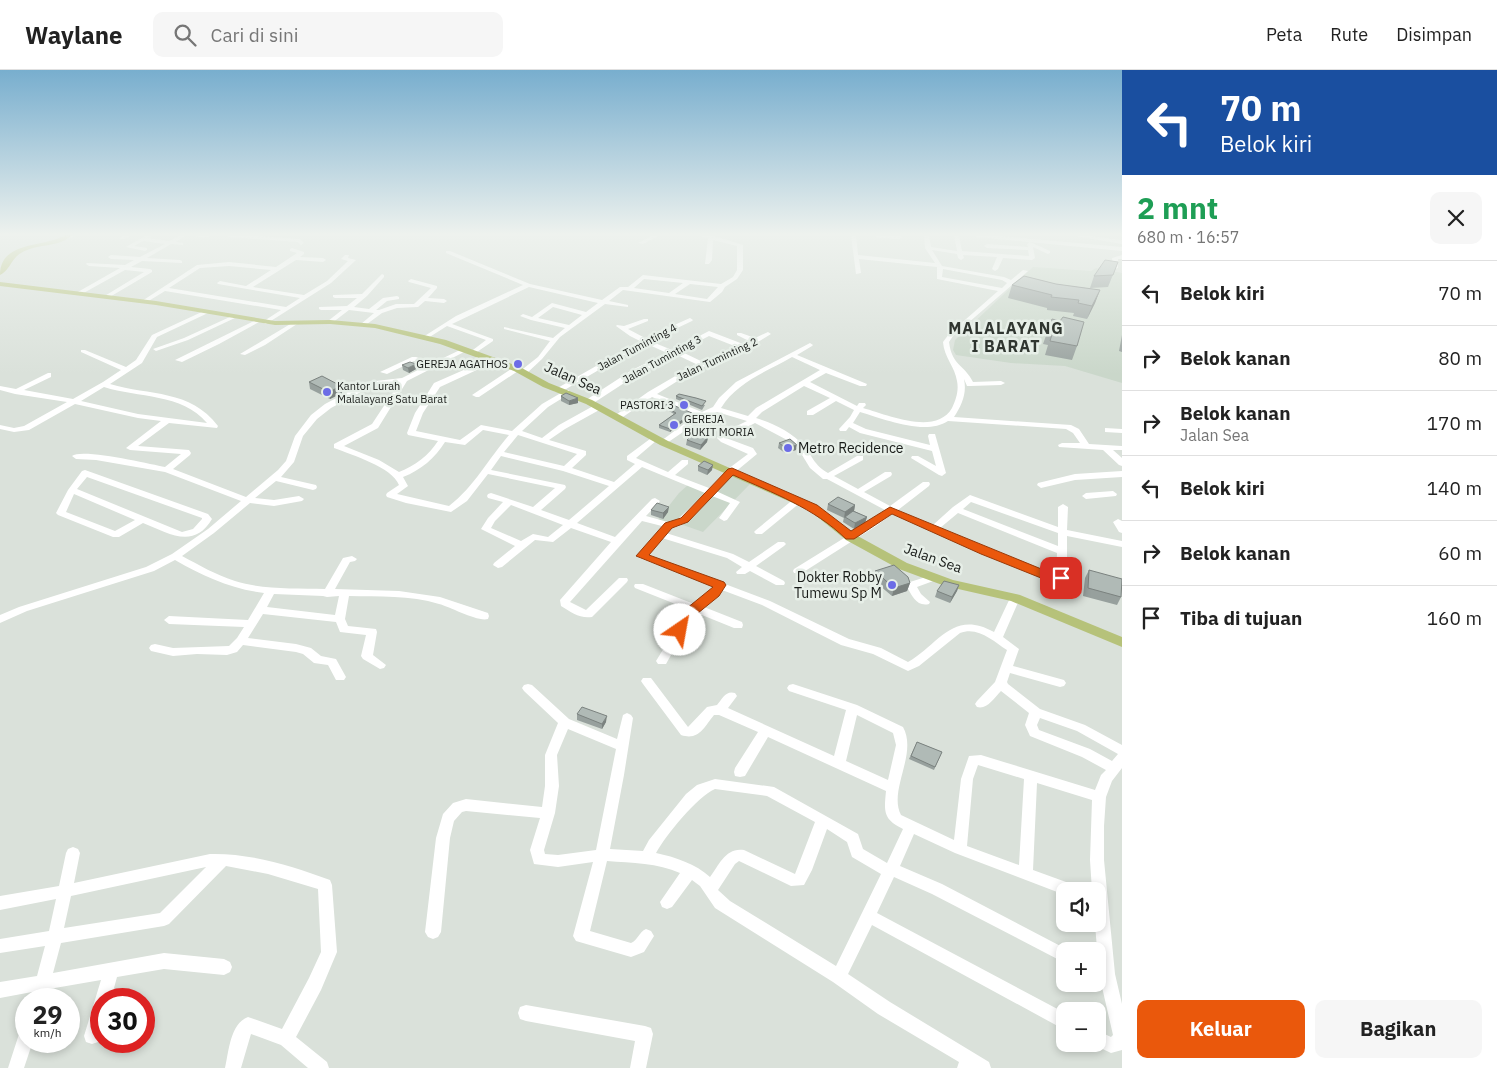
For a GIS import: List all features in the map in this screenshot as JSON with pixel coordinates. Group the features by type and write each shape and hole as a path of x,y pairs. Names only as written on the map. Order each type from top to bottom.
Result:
{"main road":[{"name":"Jalan Sea","path":"0,284 145,301 262,321 294,324 330,322 363,325 426,337 520,370 593,404 664,443 798,500 824,514 850,536 903,566 932,578 1015,598 1122,642"}],"street":[{"path":"78,294 100,282"},
{"path":"106,296 131,282"},
{"path":"145,301 174,282"},
{"path":"247,288 257,282"},
{"path":"179,360 287,309 329,282"},
{"path":"330,322 363,296 377,282"},
{"path":"363,325 380,312 396,306 414,307 435,286 414,282"},
{"path":"520,282 626,306"},
{"path":"629,289 637,282"},
{"path":"686,282 721,286 729,282"},
{"path":"670,295 689,282"},
{"path":"958,282 1003,290"},
{"path":"805,383 835,398 860,407 924,424 939,424 949,419 957,408 961,381 946,345 948,339 1011,283 1008,282"},
{"path":"220,283 305,297"},
{"path":"426,337 448,324 528,285"},
{"path":"476,394 540,358 555,340 586,314 622,288 708,300 720,291 721,286"},
{"path":"164,289 287,309"},
{"path":"335,296 363,296"},
{"path":"371,310 385,299 397,298"},
{"path":"424,299 444,301"},
{"path":"533,319 552,305 586,314"},
{"path":"320,308 347,308 380,312"},
{"path":"0,427 22,429 104,384 142,358 148,343 154,336 206,312"},
{"path":"523,316 568,329"},
{"path":"156,349 186,339 234,317"},
{"path":"646,320 621,327 703,365"},
{"name":"Jalan Tuminting 4","path":"397,476 405,484 390,495 451,509 486,471 515,433 540,408 562,391 646,340 690,320"},
{"path":"243,354 263,344 294,324"},
{"path":"0,620 23,609 150,569 175,556 204,531 275,478 290,462 299,436 319,412 364,386 404,380 432,364 468,352 491,340 448,324"},
{"path":"506,328 555,340"},
{"name":"Jalan Tuminting 3","path":"544,441 593,404 673,352 710,333 744,347"},
{"path":"739,334 756,340"},
{"name":"Jalan Tuminting 2","path":"617,417 684,373 711,363 768,334"},
{"path":"716,409 719,403 738,384 810,345"},
{"path":"83,350 127,370"},
{"path":"792,355 862,384"},
{"path":"384,372 414,358 432,364"},
{"path":"462,443 442,441 410,433 424,402 437,385 491,360"},
{"path":"954,366 965,373 970,384 1001,383"},
{"path":"639,517 668,525 680,523 732,471 749,458 753,452 722,437 752,420 766,406 825,370"},
{"path":"15,392 48,375"},
{"path":"404,380 376,426 337,446 379,463 397,476 409,472 428,458 442,441"},
{"path":"0,388 130,414 214,426 197,409 178,399 131,392 104,384"},
{"path":"650,394 702,415"},
{"path":"810,413 835,398"},
{"path":"860,407 854,418 846,426 935,450"},
{"path":"664,443 702,415 716,409 752,420 791,440 804,454 810,465 826,477 890,510 1055,579 1061,578 1062,507"},
{"path":"168,470 187,452 130,448 169,419"},
{"path":"949,419 1068,427 1076,431 1087,447"},
{"path":"457,452 462,443 481,428 515,433 583,453 566,470"},
{"path":"1108,430 1122,431"},
{"path":"914,458 942,473 932,436"},
{"path":"654,438 630,458 669,476 736,502 724,518"},
{"path":"1062,446 1122,448"},
{"path":"1106,448 1122,463"},
{"path":"500,453 614,485"},
{"path":"76,456 96,457 168,470 248,500 274,503 299,499"},
{"path":"96,457 72,490 61,513 101,531 118,535 143,519"},
{"path":"826,477 860,458"},
{"path":"669,476 685,462"},
{"path":"498,565 535,537 550,540 641,464"},
{"path":"486,471 562,489"},
{"path":"85,472 205,516 207,519 204,531"},
{"path":"535,510 562,489 576,473"},
{"path":"857,493 888,474"},
{"path":"1041,485 1075,477 1122,474"},
{"path":"275,478 313,487"},
{"path":"798,571 850,536 872,524 926,484"},
{"path":"72,490 180,535 204,531"},
{"path":"1086,496 1118,494"},
{"path":"1100,501 1118,494"},
{"path":"491,496 617,540"},
{"path":"934,529 970,498 1063,532 1122,544"},
{"path":"759,532 798,500"},
{"path":"509,501 486,529 522,545"},
{"path":"623,580 588,614 579,612 565,604 565,600 617,540 655,501"},
{"path":"956,509 1062,551"},
{"path":"668,525 642,556 643,558 766,602 845,642 877,651 908,667 966,626 976,628 997,638 1013,649 1001,684 981,704"},
{"path":"660,534 730,556 745,569 780,583"},
{"path":"745,569 781,544"},
{"path":"175,556 222,582 246,588 327,594 389,593 440,600 484,616"},
{"path":"327,594 345,562 352,559"},
{"path":"898,574 914,584"},
{"path":"914,584 932,578"},
{"path":"914,584 913,591 926,602"},
{"path":"662,661 680,630 681,620 715,593 720,585"},
{"path":"639,586 738,625"},
{"path":"155,648 173,652 197,650 227,651 238,646 271,591"},
{"path":"344,594 340,619 345,630 372,632 367,656 380,664"},
{"path":"997,638 1015,598"},
{"path":"260,610 340,619"},
{"path":"169,620 251,624"},
{"path":"241,641 307,651 318,660 329,660 334,663 340,677"},
{"path":"1007,668 1060,683"},
{"path":"647,681 685,732 695,731 711,710 720,710 893,788"},
{"path":"1001,684 1036,712 1081,728 1122,751"},
{"path":"528,688 565,722 623,748"},
{"path":"793,688 853,708 895,727 901,734 900,760 893,788 893,815 911,827 960,849 1056,885"},
{"path":"720,710 731,696"},
{"path":"838,763 853,708"},
{"path":"1036,712 1032,724 1034,733 1118,763 1099,797 1098,882"},
{"path":"627,718 602,855 581,936 631,950 639,947 646,936"},
{"path":"565,722 551,755 552,786 548,813 537,850 539,860 558,861 602,855 647,857 667,861 690,871 712,887 715,900 765,929 972,1065"},
{"path":"740,772 766,731"},
{"path":"960,849 970,761 981,760 1099,797"},
{"path":"1026,875 1031,777"},
{"path":"647,857 654,844 691,798 702,789 715,784 769,791 853,838 856,850 860,856 936,889 1056,951"},
{"path":"433,932 443,838 448,818 458,807 466,805 498,807 548,813"},
{"path":"712,887 730,860 737,855 744,856 791,880 799,880 805,870 823,820"},
{"path":"839,977 911,827"},
{"path":"41,988 55,937 73,853"},
{"path":"0,946 164,919 224,859"},
{"path":"0,903 210,860 224,859 261,866 325,885 327,890 329,952 315,984 286,1039"},
{"path":"667,902 690,871"},
{"path":"869,916 1056,1017"},
{"path":"0,990 170,961 224,967"},
{"path":"106,988 111,971"},
{"path":"1106,985 1122,1035 1120,1041 1114,1045 1106,1042"},
{"path":"526,1013 645,1034 638,1068"},
{"path":"233,1068 242,1032 248,1025 286,1039 321,1068"},
{"path":"16,1068 21,1053"}],"shaded area":[{"path":"1017,282 1122,282 1122,383 1065,366 1011,363 956,355 953,350 955,340"},
{"path":"730,471 753,481 703,532 683,525 657,521 679,493 689,484 710,493"}],"building":[{"path":"1017,282 1046,282 1100,290 1092,306 1078,303 1079,300 1051,297 1052,295 1012,285"},
{"path":"1063,317 1084,322 1077,346 1050,341 1053,331 1048,330 1052,319 1060,321"},
{"path":"410,362 416,364 408,368 402,365"},
{"path":"322,376 341,386 329,392 309,382"},
{"path":"566,393 578,398 569,401 561,396"},
{"path":"679,394 706,401 702,406 676,396"},
{"path":"668,403 692,413 670,429 659,425 676,413 664,406"},
{"path":"710,414 714,416 707,421 702,419"},
{"path":"694,433 708,437 701,445 687,440"},
{"path":"790,439 797,445 786,448 779,443"},
{"path":"704,461 713,465 708,470 698,466"},
{"path":"838,497 855,505 845,512 828,504"},
{"path":"657,503 669,507 663,513 651,510"},
{"path":"853,511 867,517 855,523 845,517"},
{"path":"894,565 908,577 910,583 894,588 875,571"},
{"path":"1089,570 1122,579 1121,597 1088,588"},
{"path":"944,581 959,585 952,597 937,591"},
{"path":"582,707 607,716 602,724 577,714"},
{"path":"917,742 942,752 935,767 911,756"}],"place":[{"name":"GEREJA AGATHOS","path":"518,364"},
{"name":"Kantor Lurah Malalayang Satu Barat","path":"327,392"},
{"name":"PASTORI 3","path":"684,405"},
{"name":"GEREJA BUKIT MORIA","path":"674,425"},
{"name":"Metro Recidence","path":"788,448"},
{"name":"Dokter Robby Tumewu Sp M","path":"892,585"}],"district":[{"name":"MALALAYANG I BARAT","path":"1006,337"}],"route":[{"path":"680,630 679,623 681,620 715,593 720,585 644,559 642,556 668,525 675,525 684,520 732,471 770,487 824,514 850,536 872,524 890,510 985,552 1055,579 1061,578"}]}
